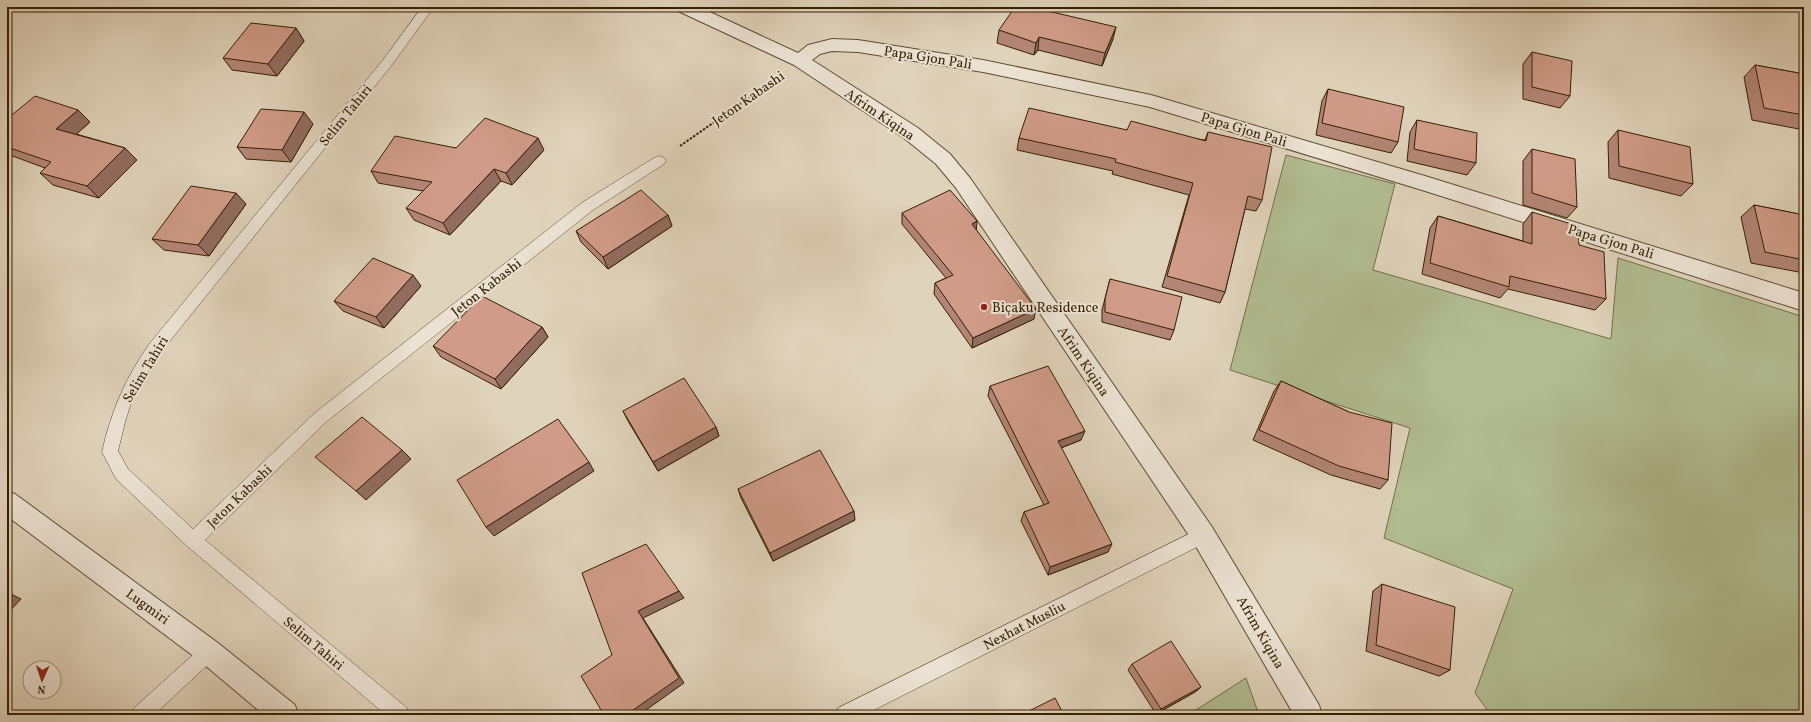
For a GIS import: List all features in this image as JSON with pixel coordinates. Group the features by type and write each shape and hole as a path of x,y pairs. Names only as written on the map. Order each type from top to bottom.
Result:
{"street":[{"path":"684,7 800,61"},
{"name":"Papa Gjon Pali","path":"800,61 814,49 832,45 858,46 983,66 1151,101 1433,186 1804,302"},
{"name":"Afrim Kiqina","path":"800,61 911,133 943,159 963,183 1203,536 1309,715"},
{"name":"Lugmiri","path":"7,502 209,652 285,715"}],"lane":[{"name":"Selim Tahiri","path":"400,715 192,540 122,474 110,452 116,424 128,392 158,345 188,306 383,69 428,7"},
{"name":"Jeton Kabashi","path":"192,540 321,418 588,206 659,162"},
{"name":"Nexhat Musliu","path":"845,715 1203,536"},
{"path":"141,715 209,652"}],"path":[{"name":"Jeton Kabashi","path":"659,162 800,61"}],"green space":[{"path":"1286,155 1395,184 1373,270 1611,339 1618,258 1804,317 1804,715 1491,715 1475,693 1513,589 1384,538 1410,428 1230,370"},
{"path":"1246,678 1259,715 1188,715"}],"building":[{"path":"1015,7 1031,7 1116,27 1105,53 1039,37 1036,43 999,30"},
{"path":"251,23 296,28 268,64 223,58"},
{"path":"1532,52 1572,61 1570,96 1532,87"},
{"path":"1755,65 1804,74 1804,115 1764,108"},
{"path":"1328,89 1404,107 1398,142 1322,123"},
{"path":"35,96 78,110 56,129 125,148 87,186 40,173 51,162 7,147 7,119"},
{"path":"1029,108 1127,130 1131,121 1206,141 1208,132 1272,147 1262,200 1248,196 1225,292 1167,276 1193,183 1115,162 1116,159 1019,138"},
{"path":"261,109 304,112 282,150 237,147"},
{"path":"485,118 538,138 506,173 494,169 443,223 406,208 432,182 371,171 395,136 456,148"},
{"path":"1417,120 1477,133 1476,163 1414,149"},
{"path":"1618,130 1690,147 1693,184 1619,166"},
{"path":"1532,149 1575,159 1577,207 1532,193"},
{"path":"191,186 236,193 198,245 152,239"},
{"path":"641,190 668,215 603,257 576,231"},
{"path":"950,190 977,221 972,224 1036,309 973,338 935,283 953,275 902,213"},
{"path":"1754,205 1804,215 1804,260 1765,252"},
{"path":"1532,212 1578,226 1579,245 1604,252 1606,299 1510,276 1509,287 1430,263 1438,216 1532,244"},
{"path":"373,258 413,275 376,317 334,301"},
{"path":"1110,279 1182,297 1174,330 1105,312 1105,299"},
{"path":"482,296 542,327 495,379 433,346"},
{"path":"1048,366 1085,431 1058,441 1112,544 1050,567 1024,512 1049,503 990,386"},
{"path":"684,378 716,427 653,462 623,411"},
{"path":"1281,381 1349,412 1392,423 1388,480 1339,466 1259,430"},
{"path":"362,417 402,450 356,491 315,457"},
{"path":"558,419 589,462 486,527 457,480"},
{"path":"820,450 854,511 770,553 738,489"},
{"path":"646,544 679,591 638,611 679,678 626,715 604,715 581,676 612,655 582,573"},
{"path":"1382,584 1455,607 1450,670 1376,645"},
{"path":"1171,641 1201,687 1161,709 1132,664"},
{"path":"1055,698 1064,715 1021,715"}],"place":[{"name":"Biçaku Residence","path":"984,307"}]}
